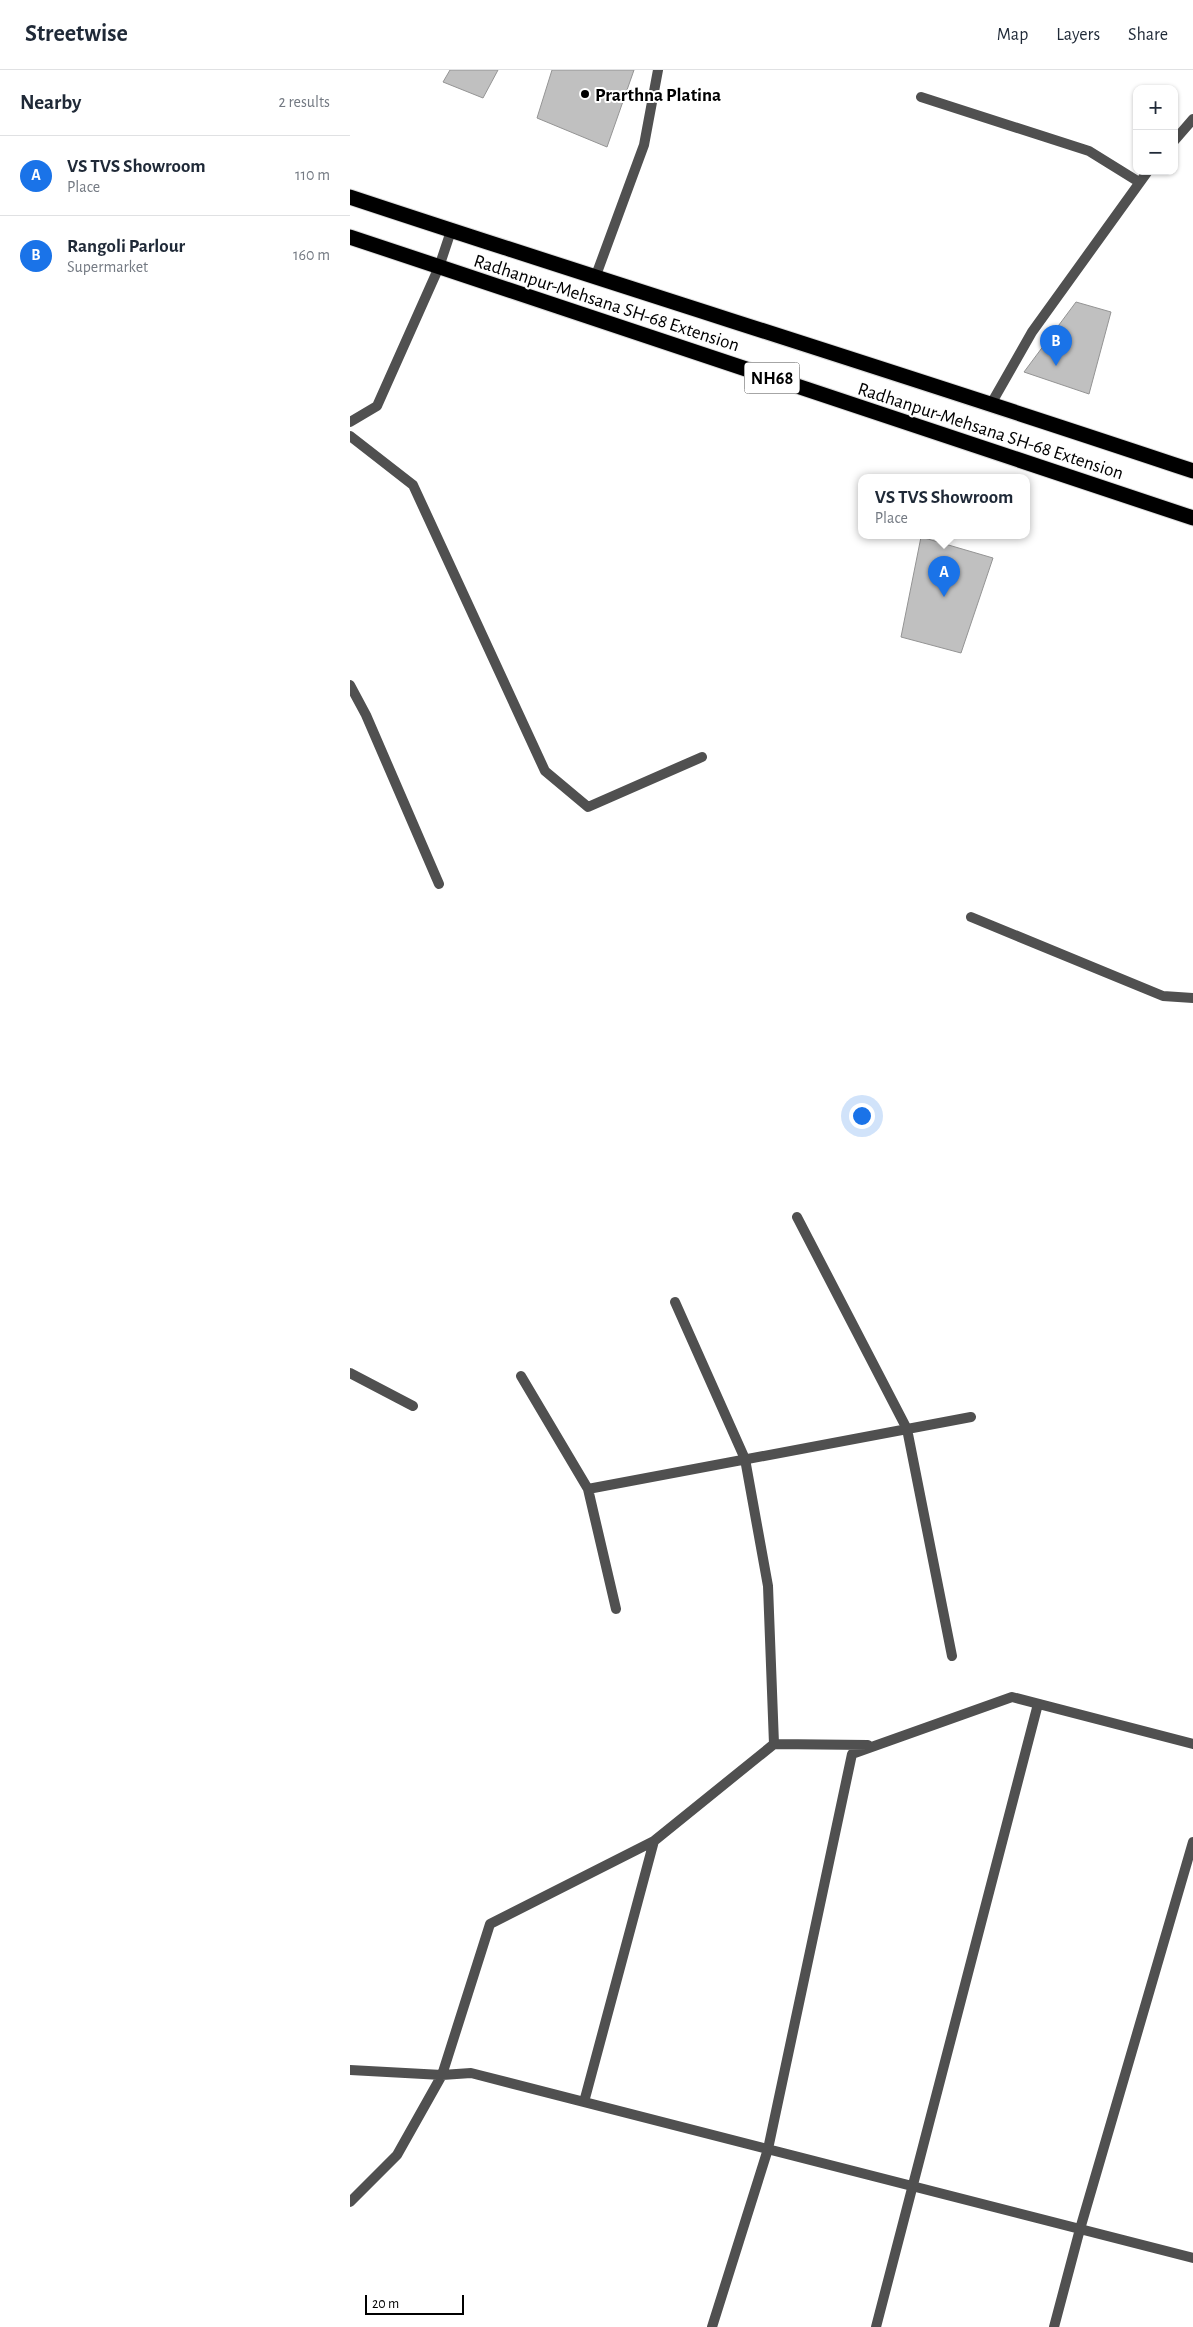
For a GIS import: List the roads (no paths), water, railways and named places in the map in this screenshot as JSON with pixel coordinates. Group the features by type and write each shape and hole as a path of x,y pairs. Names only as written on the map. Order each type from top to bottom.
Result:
{"highway":[{"name":"NH68","path":"350,197 595,278 992,404 1193,471"},
{"name":"Radhanpur-Mehsana SH-68 Extension","path":"350,238 1193,518"}],"street":[{"path":"595,278 644,145 658,70"},
{"path":"920,97 1089,152 1139,182"},
{"path":"1178,136 1193,119"},
{"path":"992,404 1032,332 1145,175"},
{"path":"350,422 377,406 439,267 452,231"},
{"path":"350,436 413,485 545,771 588,807 702,758"},
{"path":"350,685 366,715 438,884"},
{"path":"971,917 1163,996 1193,998"},
{"path":"797,1217 907,1429 952,1656"},
{"path":"675,1302 745,1459 768,1586 774,1744"},
{"path":"350,1373 413,1406"},
{"path":"521,1376 588,1489 616,1609"},
{"path":"588,1489 971,1417"},
{"path":"712,2327 768,2149 852,1754 1012,1698 1193,1744"},
{"path":"876,2327 1038,1704"},
{"path":"350,2202 397,2155 442,2075 490,1924 654,1841 774,1744 875,1745"},
{"path":"584,2102 654,1841"},
{"path":"1054,2327 1080,2229 1193,1842"},
{"path":"350,2070 442,2075 472,2073 1193,2258"}],"place":[{"name":"Prarthna Platina","path":"585,94"},
{"name":"Rangoli Parlour","path":"1056,366"},
{"name":"VS TVS Showroom","path":"944,597"}]}
